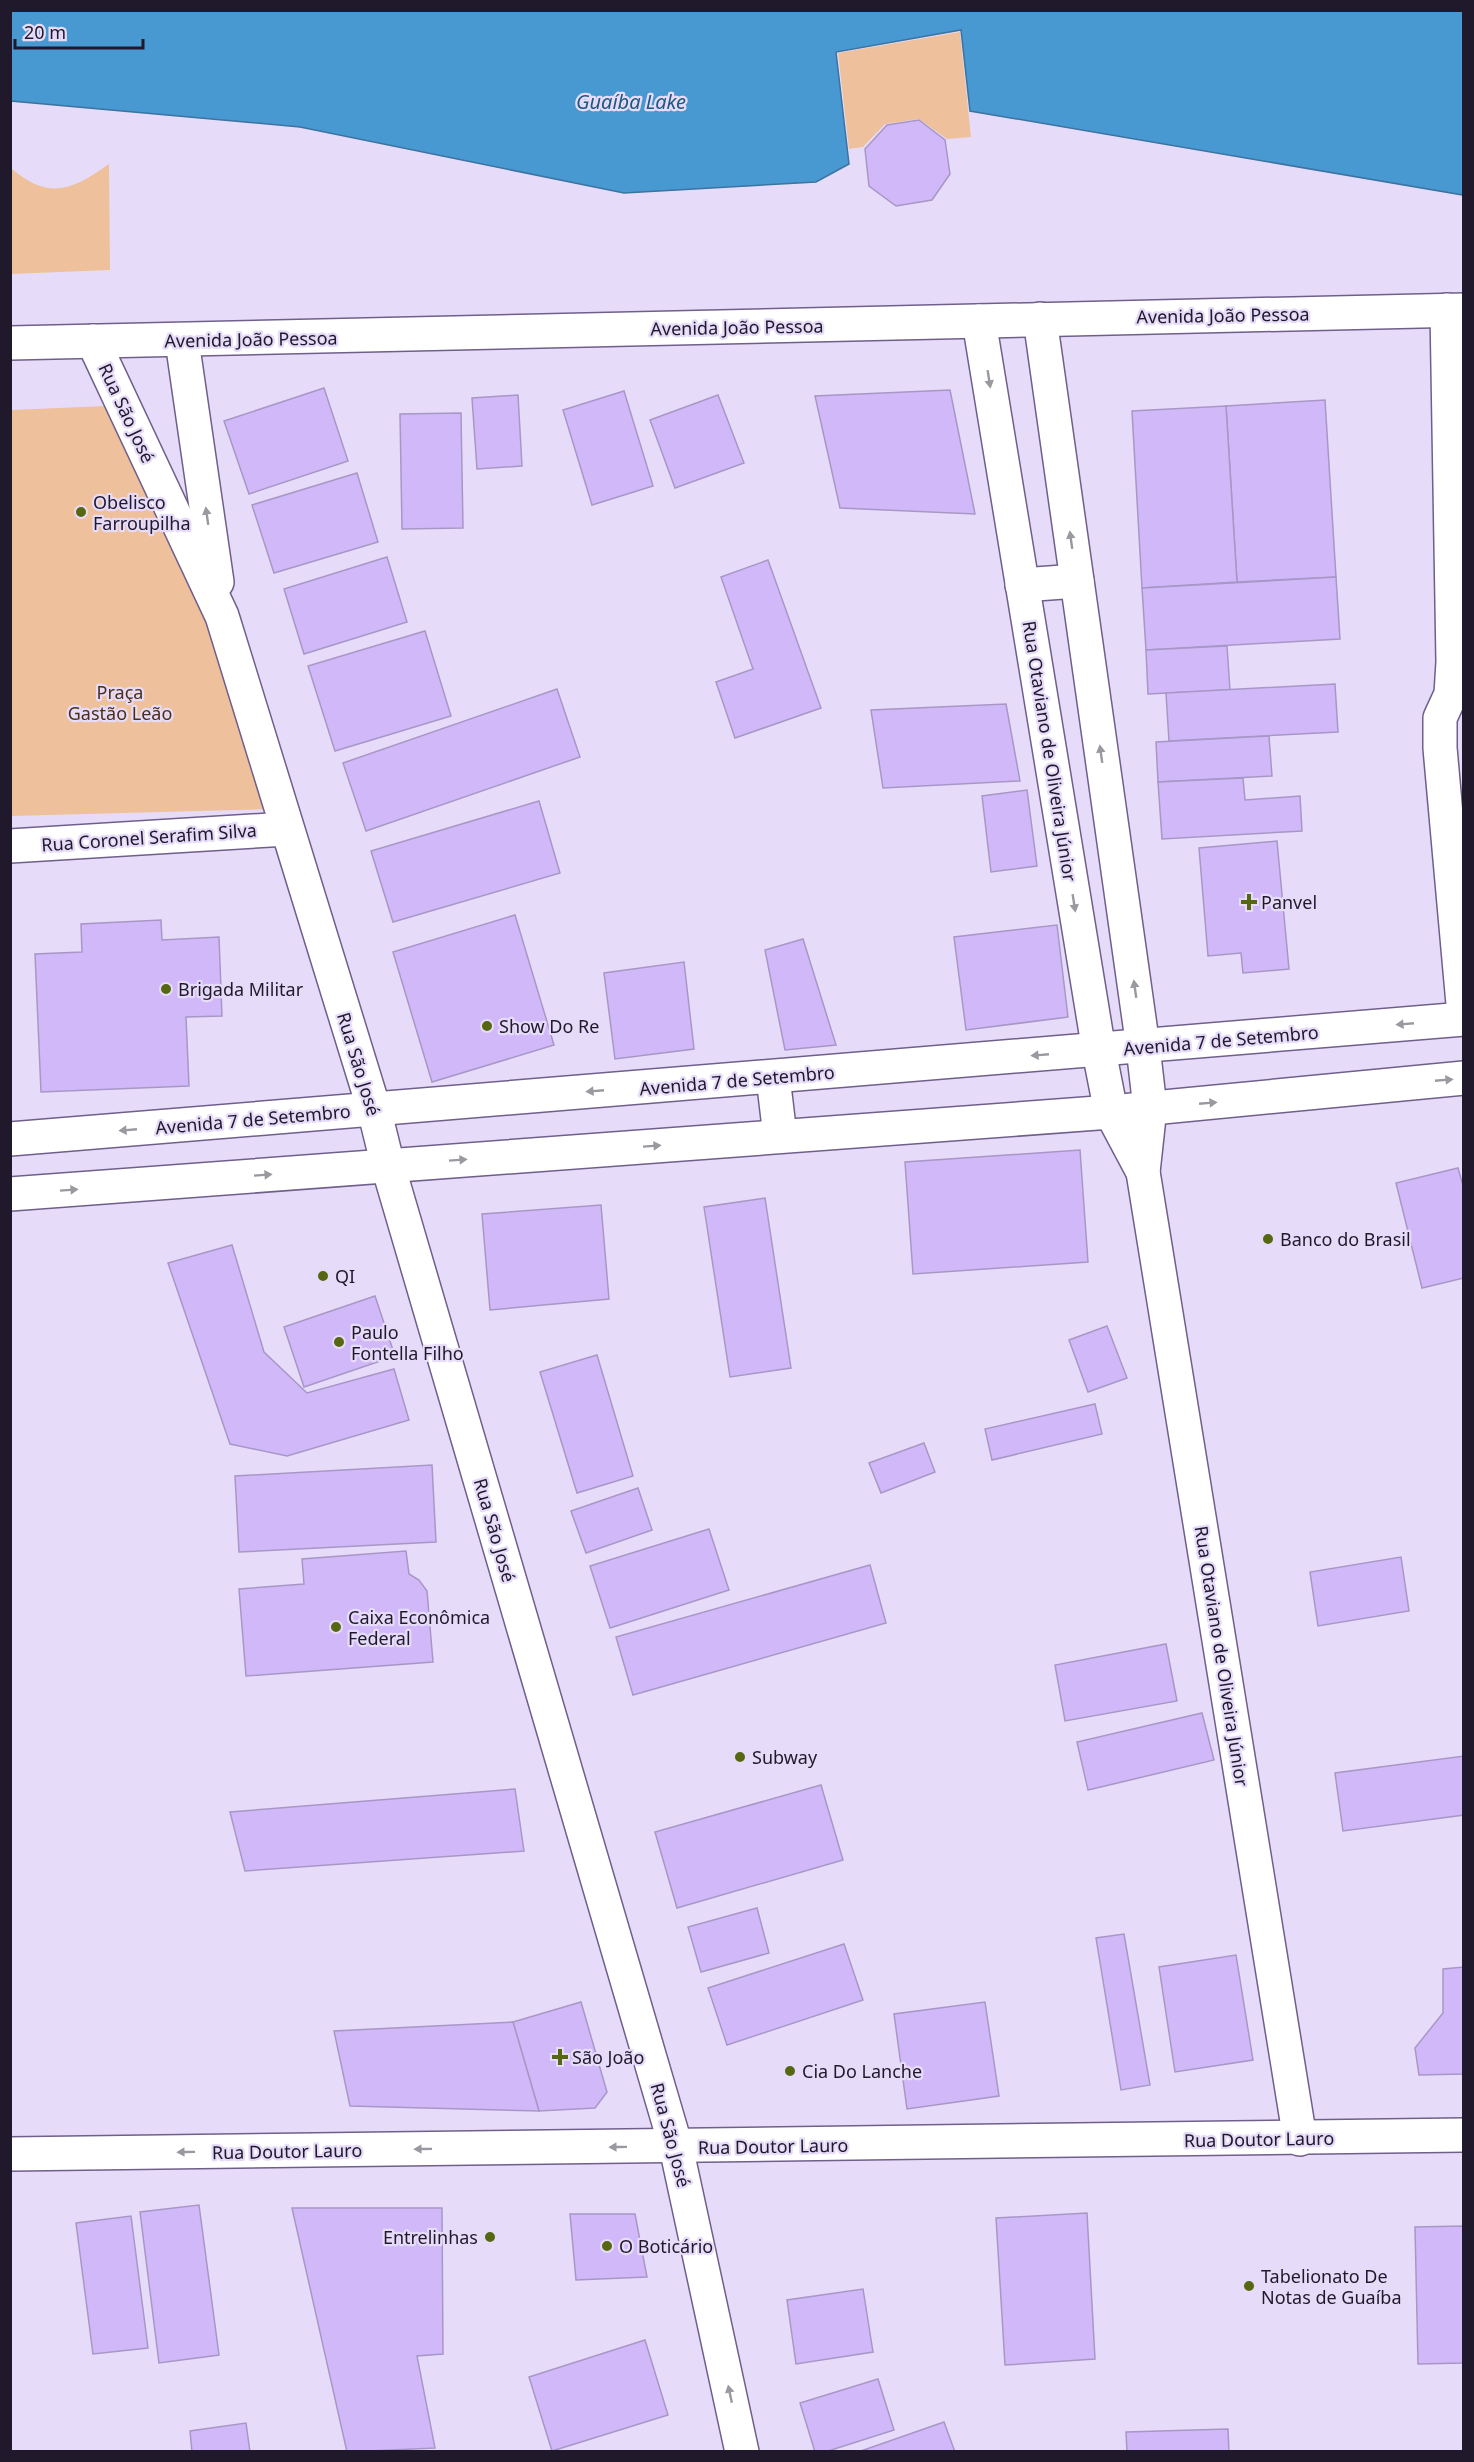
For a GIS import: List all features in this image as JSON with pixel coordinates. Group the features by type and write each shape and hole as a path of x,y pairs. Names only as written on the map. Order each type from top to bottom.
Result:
{"street":[{"name":"Avenida João Pessoa","path":"10,344 1455,310"},
{"path":"1455,310 1454,662 1451,694 1440,718 1440,748 1464,1017"},
{"name":"Rua Otaviano de Oliveira Júnior","path":"1040,319 1143,1047 1150,1108 1143,1172 1300,2139"},
{"name":"Rua Otaviano de Oliveira Júnior","path":"980,321 1098,1051 1111,1112 1143,1172"},
{"name":"Rua São José","path":"93,341 222,616 374,1109 388,1166 676,2147 742,2451"},
{"name":"Rua São José","path":"182,341 222,616"},
{"path":"1023,585 1077,581"},
{"path":"1058,800 1107,793"},
{"name":"Rua Coronel Serafim Silva","path":"10,846 287,828"},
{"name":"Avenida 7 de Setembro","path":"10,1139 1098,1051 1464,1017"},
{"path":"773,1077 780,1136"},
{"path":"10,1194 1111,1112 1464,1078"},
{"name":"Rua Doutor Lauro","path":"10,2154 1300,2139 1464,2135"}],"green space":[{"path":"960,32 971,137 947,139 919,119 885,124 863,147 849,149 838,53"},
{"path":"109,164 110,270 11,274 11,168 37,185 60,188 83,180"},
{"name":"Praça Gastão Leão","path":"106,406 203,610 270,809 11,816 10,410"}],"water":[{"name":"Guaíba Lake","path":"10,11 1463,11 1463,195 970,111 961,30 836,52 849,164 816,182 624,193 300,127 11,101"}],"building":[{"path":"919,120 945,140 950,174 932,200 896,206 869,186 865,149 887,125"},
{"path":"324,388 348,461 249,494 224,421"},
{"path":"950,390 975,514 840,508 815,396"},
{"path":"624,391 653,486 592,505 563,410"},
{"path":"518,395 522,466 477,469 472,398"},
{"path":"718,395 744,463 675,488 650,420"},
{"path":"1325,400 1336,577 1237,582 1226,406"},
{"path":"1226,406 1237,582 1142,588 1132,411"},
{"path":"461,413 463,528 402,529 400,414"},
{"path":"357,473 378,542 274,573 252,505"},
{"path":"387,557 407,622 304,654 284,589"},
{"path":"768,560 821,708 735,738 716,682 753,669 721,577"},
{"path":"1336,577 1340,639 1146,650 1142,588"},
{"path":"425,631 451,716 335,751 308,666"},
{"path":"1227,646 1230,690 1148,694 1146,650"},
{"path":"1335,684 1338,732 1169,741 1166,693"},
{"path":"557,689 580,757 366,831 343,763"},
{"path":"1006,704 1020,781 883,788 871,710"},
{"path":"1269,736 1272,776 1158,782 1156,742"},
{"path":"1243,778 1245,800 1300,796 1302,831 1162,839 1158,782"},
{"path":"1027,790 1037,866 991,872 982,796"},
{"path":"539,801 560,873 393,922 371,851"},
{"path":"1277,841 1289,969 1243,973 1241,953 1208,956 1199,848"},
{"path":"515,915 554,1045 432,1082 393,952"},
{"path":"161,920 162,940 219,937 222,1016 186,1017 189,1086 41,1092 35,954 82,952 81,924"},
{"path":"1057,925 1068,1017 966,1030 954,937"},
{"path":"803,939 836,1045 785,1050 765,950"},
{"path":"684,962 694,1049 615,1059 604,973"},
{"path":"1080,1150 1088,1262 913,1274 905,1162"},
{"path":"1458,1168 1464,1189 1464,1278 1422,1288 1396,1183"},
{"path":"765,1198 791,1368 730,1377 704,1207"},
{"path":"601,1205 609,1299 490,1310 482,1214"},
{"path":"232,1245 264,1352 307,1393 394,1369 409,1420 287,1456 230,1444 168,1263"},
{"name":"Paulo Fontella Filho","path":"375,1296 395,1356 304,1387 284,1327"},
{"path":"1107,1326 1127,1378 1088,1392 1069,1340"},
{"path":"597,1355 633,1476 577,1493 540,1372"},
{"path":"1095,1404 1102,1434 992,1460 985,1429"},
{"path":"924,1443 935,1472 881,1493 869,1463"},
{"path":"432,1465 436,1542 239,1552 235,1476"},
{"path":"638,1488 652,1530 586,1553 571,1511"},
{"path":"709,1529 729,1590 610,1628 590,1566"},
{"name":"Caixa Econômica Federal","path":"406,1551 409,1574 419,1580 427,1591 433,1662 246,1676 239,1589 304,1584 302,1559"},
{"path":"1401,1557 1409,1611 1318,1626 1310,1572"},
{"path":"870,1565 886,1623 633,1695 616,1637"},
{"path":"1166,1644 1177,1701 1065,1721 1055,1665"},
{"path":"1202,1713 1214,1760 1088,1790 1077,1742"},
{"path":"1464,1756 1464,1815 1343,1831 1335,1773"},
{"path":"821,1785 843,1860 677,1908 655,1832"},
{"path":"515,1789 524,1851 245,1871 230,1812"},
{"path":"757,1908 769,1953 701,1972 688,1927"},
{"path":"1124,1934 1150,2085 1121,2090 1096,1938"},
{"path":"844,1944 863,2000 727,2045 708,1988"},
{"path":"1236,1955 1253,2060 1175,2072 1159,1967"},
{"path":"1464,1967 1464,2074 1419,2075 1415,2048 1443,2013 1443,1969"},
{"name":"São João","path":"581,2002 607,2092 595,2108 539,2111 513,2022"},
{"path":"985,2002 999,2096 907,2109 894,2014"},
{"path":"513,2022 539,2111 350,2106 334,2031"},
{"path":"199,2205 219,2355 159,2363 140,2212"},
{"path":"292,2208 442,2208 443,2354 417,2356 435,2448 347,2452"},
{"path":"1087,2213 1095,2359 1005,2365 996,2218"},
{"name":"O Boticário","path":"570,2214 635,2214 647,2277 576,2280"},
{"path":"131,2216 148,2348 93,2354 76,2223"},
{"path":"1464,2226 1464,2363 1418,2364 1415,2227"},
{"path":"863,2289 873,2352 796,2364 787,2300"},
{"path":"645,2340 668,2415 552,2451 529,2377"},
{"path":"878,2379 894,2430 825,2452 815,2452 800,2403"},
{"path":"944,2422 955,2452 858,2452"},
{"path":"246,2423 250,2452 192,2452 190,2431"},
{"path":"1228,2429 1229,2452 1127,2452 1126,2432"}],"place":[{"name":"Obelisco Farroupilha","path":"81,512"},
{"name":"Panvel","path":"1249,902"},
{"name":"Brigada Militar","path":"166,989"},
{"name":"Show Do Re","path":"487,1026"},
{"name":"Banco do Brasil","path":"1268,1239"},
{"name":"QI","path":"323,1276"},
{"name":"Paulo Fontella Filho","path":"339,1342"},
{"name":"Caixa Econômica Federal","path":"336,1627"},
{"name":"Subway","path":"740,1757"},
{"name":"São João","path":"560,2057"},
{"name":"Cia Do Lanche","path":"790,2071"},
{"name":"Entrelinhas","path":"490,2237"},
{"name":"O Boticário","path":"607,2246"},
{"name":"Tabelionato De Notas de Guaíba","path":"1249,2286"}]}
